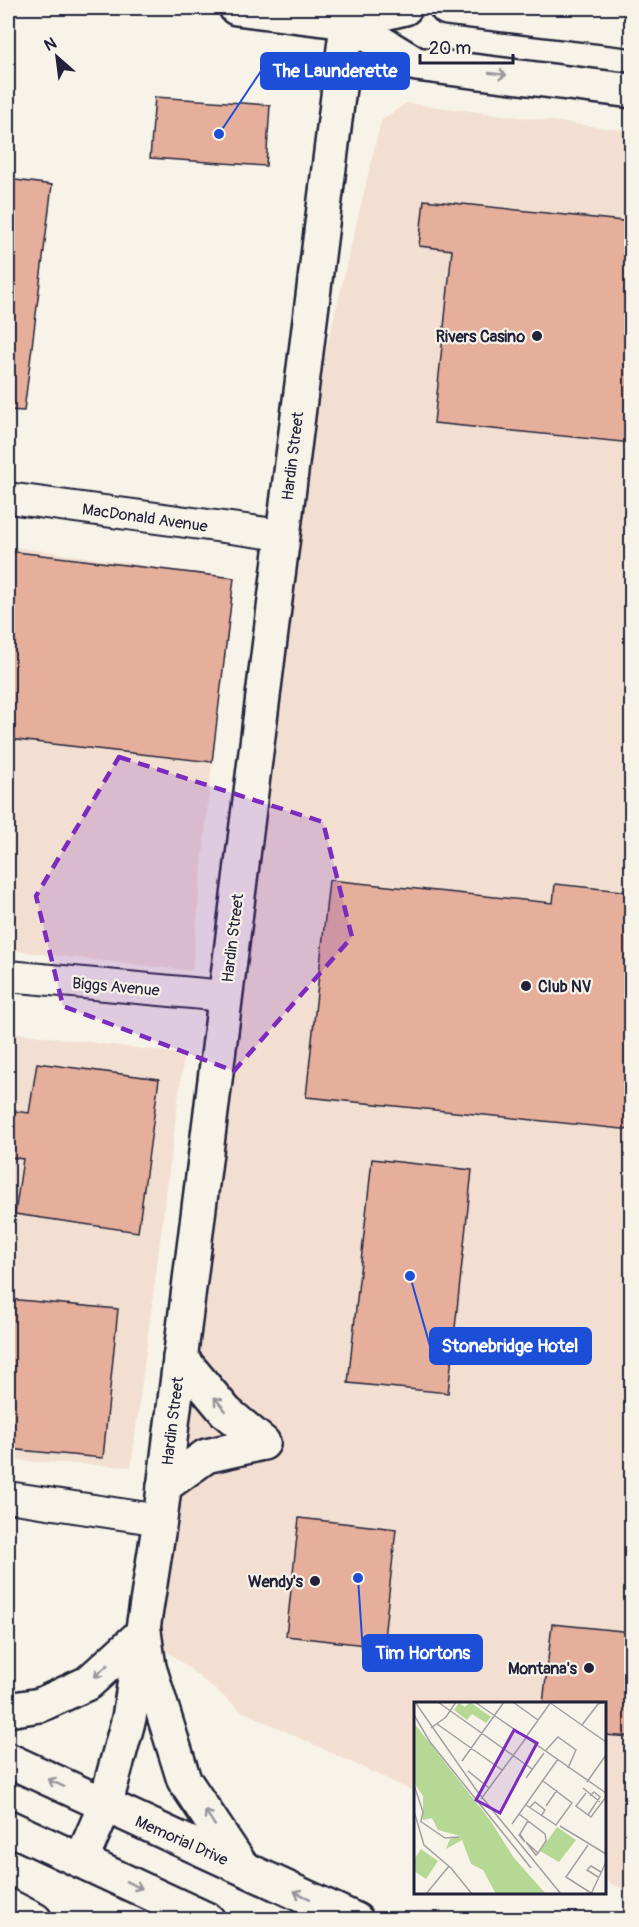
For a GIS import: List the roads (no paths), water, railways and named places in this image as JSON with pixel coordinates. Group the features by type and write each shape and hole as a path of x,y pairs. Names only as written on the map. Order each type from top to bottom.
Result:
{"main road":[{"path":"236,8 348,15 405,8"},
{"path":"447,8 632,30"},
{"path":"348,15 416,64 632,91"},
{"name":"Hardin Street","path":"81,1861 105,1806 129,1718 144,1632 160,1521 348,15"},
{"path":"164,1486 206,1456 263,1443 226,1412 180,1357"},
{"path":"8,1710 40,1705 88,1683 144,1632"},
{"path":"144,1632 149,1667 184,1779 242,1867"},
{"name":"Memorial Drive","path":"8,1760 356,1920"},
{"path":"8,1827 208,1920"},
{"path":"8,1906 36,1920"}],"street":[{"name":"MacDonald Avenue","path":"8,498 282,535"},
{"name":"Biggs Avenue","path":"8,976 225,996"},
{"path":"8,1497 160,1521"}],"place":[{"name":"The Launderette","path":"219,134"},
{"name":"Rivers Casino","path":"537,336"},
{"name":"Club NV","path":"526,986"},
{"name":"Stonebridge Hotel","path":"410,1276"},
{"name":"Tim Hortons","path":"358,1578"},
{"name":"Wendy's","path":"315,1581"},
{"name":"Montana's","path":"589,1668"}]}
